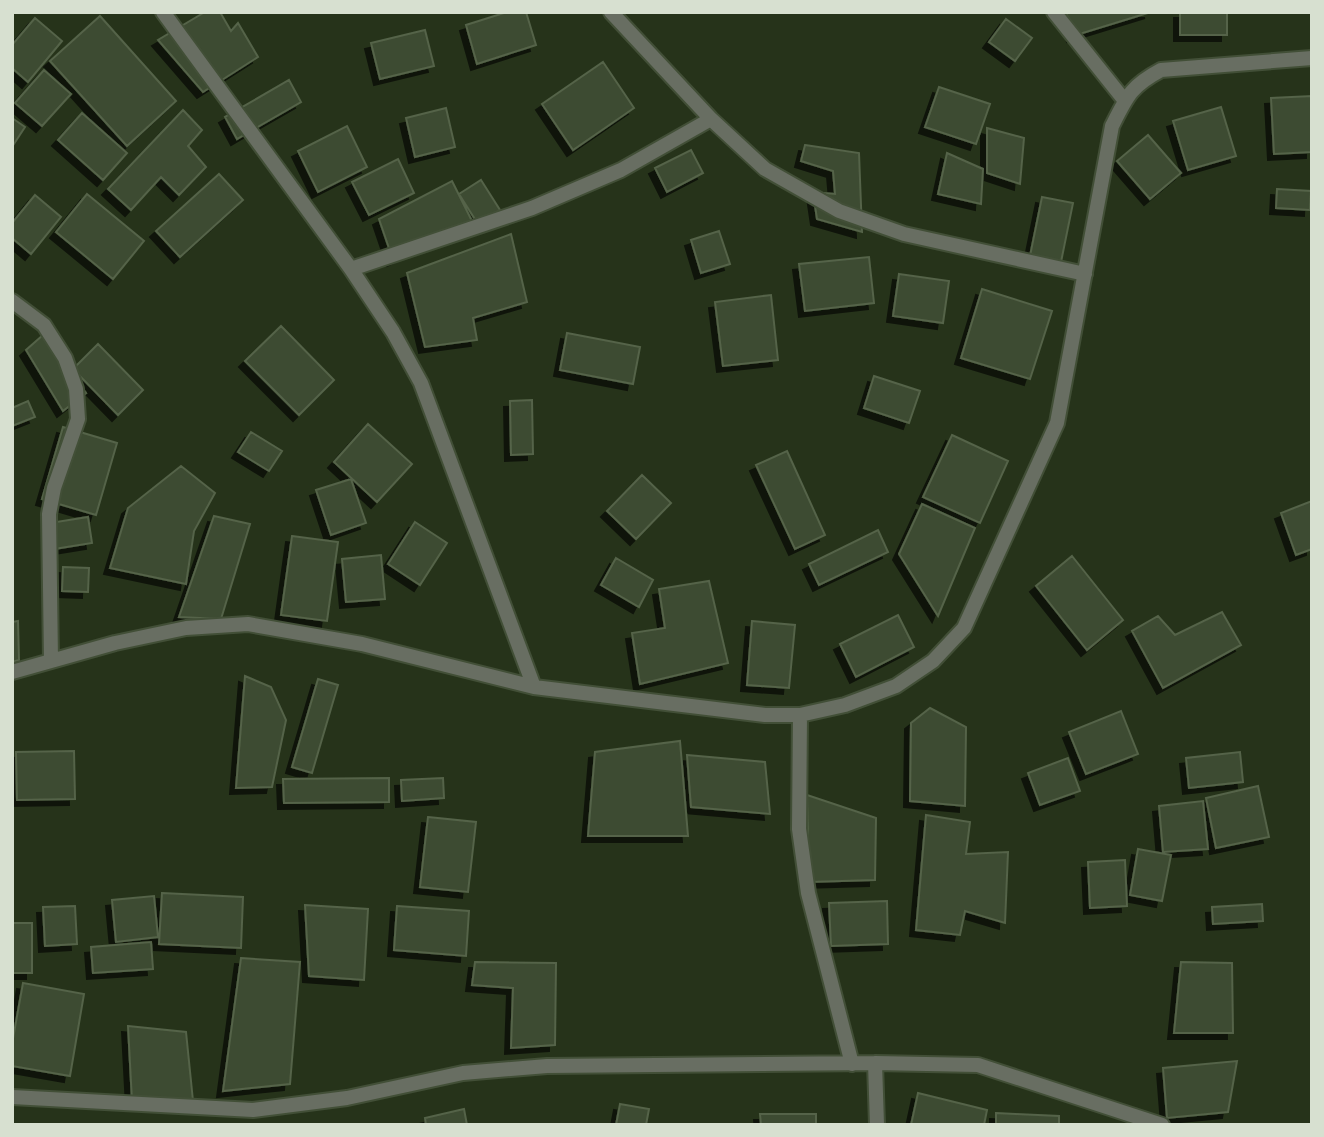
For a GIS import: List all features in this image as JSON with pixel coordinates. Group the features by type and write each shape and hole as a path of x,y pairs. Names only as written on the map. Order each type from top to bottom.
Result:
{"street":[{"path":"163,12 351,269 393,332 421,383 534,687"},
{"path":"611,12 711,119 765,169 839,211 904,234 1085,274"},
{"path":"1054,12 1125,101"},
{"path":"12,672 116,643 186,628 248,624 362,644 534,687 765,715 800,715 845,705 896,686 933,661 964,628 1057,423 1112,126 1125,101 1140,82 1161,70 1312,58"},
{"path":"351,269 532,208 621,170 711,119"},
{"path":"12,301 44,325 65,358 76,389 78,419 54,488 49,514 51,661"},
{"path":"800,715 799,829 804,867 808,893 852,1064"},
{"path":"876,1063 877,1125"},
{"path":"12,1097 254,1117 463,1073 547,1066 876,1063 978,1065 1129,1119 1162,1125"}],"building":[{"path":"205,12 220,12 231,31 238,23 258,57 203,92 158,40"},
{"path":"507,12 526,12 536,45 477,64 466,25"},
{"path":"1066,12 1151,12 1073,36"},
{"path":"1180,12 1227,12 1227,35 1180,35"},
{"path":"100,16 176,101 127,146 50,61"},
{"path":"35,18 62,41 28,82 12,68 12,45"},
{"path":"1006,19 1032,38 1015,61 989,42"},
{"path":"425,30 434,66 380,79 371,43"},
{"path":"603,62 634,108 573,150 542,104"},
{"path":"44,70 71,94 42,126 15,103"},
{"path":"289,80 301,102 237,139 225,117"},
{"path":"939,87 990,104 976,144 925,127"},
{"path":"1312,96 1312,152 1274,154 1271,98"},
{"path":"1221,107 1236,156 1188,170 1173,121"},
{"path":"446,108 455,147 415,157 406,118"},
{"path":"183,110 202,130 188,146 206,167 179,195 161,177 131,210 108,189"},
{"path":"82,113 127,153 103,180 58,140"},
{"path":"12,118 25,127 12,147"},
{"path":"347,126 367,167 318,192 298,151"},
{"path":"987,128 1024,138 1020,184 987,173"},
{"path":"1148,135 1181,173 1150,199 1117,161"},
{"path":"805,145 859,153 862,232 817,219 813,192 835,194 833,171 801,161"},
{"path":"691,150 703,173 667,192 655,168"},
{"path":"947,153 983,169 981,204 938,194"},
{"path":"398,159 414,193 369,215 352,182"},
{"path":"219,174 243,200 180,257 156,231"},
{"path":"481,180 500,210 478,224 459,194"},
{"path":"452,181 473,223 393,260 379,219"},
{"path":"1277,189 1311,191 1310,210 1276,208"},
{"path":"87,194 144,241 113,279 56,232"},
{"path":"35,195 61,217 31,254 12,238 12,223"},
{"path":"1042,197 1073,203 1061,262 1030,256"},
{"path":"719,231 730,264 701,273 691,240"},
{"path":"511,234 527,302 473,318 477,340 425,347 407,273"},
{"path":"869,257 874,303 805,311 799,264"},
{"path":"899,274 949,281 943,323 893,316"},
{"path":"982,289 1052,311 1030,379 961,358"},
{"path":"771,295 778,360 723,366 715,302"},
{"path":"281,326 334,380 299,415 245,361"},
{"path":"567,333 640,347 633,384 560,370"},
{"path":"43,335 86,393 63,411 26,350"},
{"path":"98,344 143,390 118,415 73,369"},
{"path":"874,376 920,391 909,423 864,408"},
{"path":"532,400 533,454 511,455 510,401"},
{"path":"28,401 35,417 12,426 12,408"},
{"path":"368,424 412,464 377,502 334,462"},
{"path":"63,427 117,443 96,515 42,499"},
{"path":"251,432 282,451 269,471 238,452"},
{"path":"952,435 1008,461 980,523 923,497"},
{"path":"787,451 825,535 795,549 756,465"},
{"path":"181,466 215,493 194,531 186,584 110,568 128,508"},
{"path":"642,475 671,503 636,539 607,511"},
{"path":"351,479 366,523 331,535 316,490"},
{"path":"1312,501 1312,549 1296,555 1281,513"},
{"path":"922,504 975,528 938,616 899,554"},
{"path":"214,516 250,524 221,619 179,617"},
{"path":"88,517 92,543 54,549 50,523"},
{"path":"415,522 447,543 420,585 388,564"},
{"path":"878,530 888,552 819,585 809,564"},
{"path":"292,536 338,542 327,621 281,615"},
{"path":"381,555 385,599 346,602 342,559"},
{"path":"1072,556 1123,620 1087,650 1036,586"},
{"path":"616,558 653,580 639,607 601,585"},
{"path":"63,567 89,568 88,592 62,591"},
{"path":"709,581 728,663 640,684 632,633 665,628 659,589"},
{"path":"1222,612 1241,645 1163,688 1132,631 1158,616 1175,635"},
{"path":"898,615 914,647 856,677 840,644"},
{"path":"18,621 19,660 12,662 12,622"},
{"path":"752,621 795,625 789,688 747,685"},
{"path":"245,676 271,687 286,720 272,787 236,788"},
{"path":"318,679 338,685 312,773 292,767"},
{"path":"930,708 966,727 965,806 910,801 911,723"},
{"path":"1121,711 1138,754 1086,774 1069,732"},
{"path":"680,741 688,836 588,836 595,752"},
{"path":"74,751 75,799 17,800 16,752"},
{"path":"1240,752 1243,782 1189,788 1186,758"},
{"path":"687,755 765,762 770,814 691,807"},
{"path":"1068,758 1080,791 1040,805 1028,773"},
{"path":"389,778 389,802 284,803 283,779"},
{"path":"443,778 444,798 402,801 401,780"},
{"path":"1258,786 1269,837 1216,848 1206,798"},
{"path":"807,795 876,818 875,880 809,882"},
{"path":"1203,801 1208,849 1163,852 1159,806"},
{"path":"926,815 970,822 966,854 1008,852 1005,923 965,911 960,935 916,930"},
{"path":"428,817 476,822 468,892 420,887"},
{"path":"1138,849 1171,855 1162,901 1130,895"},
{"path":"1125,860 1127,906 1090,908 1088,862"},
{"path":"162,893 243,897 241,948 159,944"},
{"path":"154,896 158,937 116,942 112,900"},
{"path":"887,901 888,944 831,946 829,903"},
{"path":"1262,904 1263,921 1213,924 1212,907"},
{"path":"305,905 368,909 364,980 309,976"},
{"path":"75,906 77,944 45,946 43,907"},
{"path":"397,906 469,911 466,956 394,950"},
{"path":"12,923 32,923 32,973 12,973"},
{"path":"151,942 153,969 93,973 91,947"},
{"path":"241,958 300,962 290,1084 223,1091"},
{"path":"475,962 556,963 555,1045 511,1048 513,988 472,985"},
{"path":"1181,962 1232,963 1233,1033 1174,1033"},
{"path":"23,983 84,994 70,1076 12,1066 12,1044"},
{"path":"128,1026 186,1032 193,1101 132,1101"},
{"path":"1237,1061 1228,1112 1167,1118 1163,1068"},
{"path":"918,1093 987,1110 984,1125 911,1125"},
{"path":"620,1104 649,1109 646,1125 616,1125"},
{"path":"464,1109 467,1125 426,1125 425,1118"},
{"path":"996,1113 1059,1116 1059,1125 996,1125"},
{"path":"760,1114 816,1114 816,1125 761,1125"}]}
